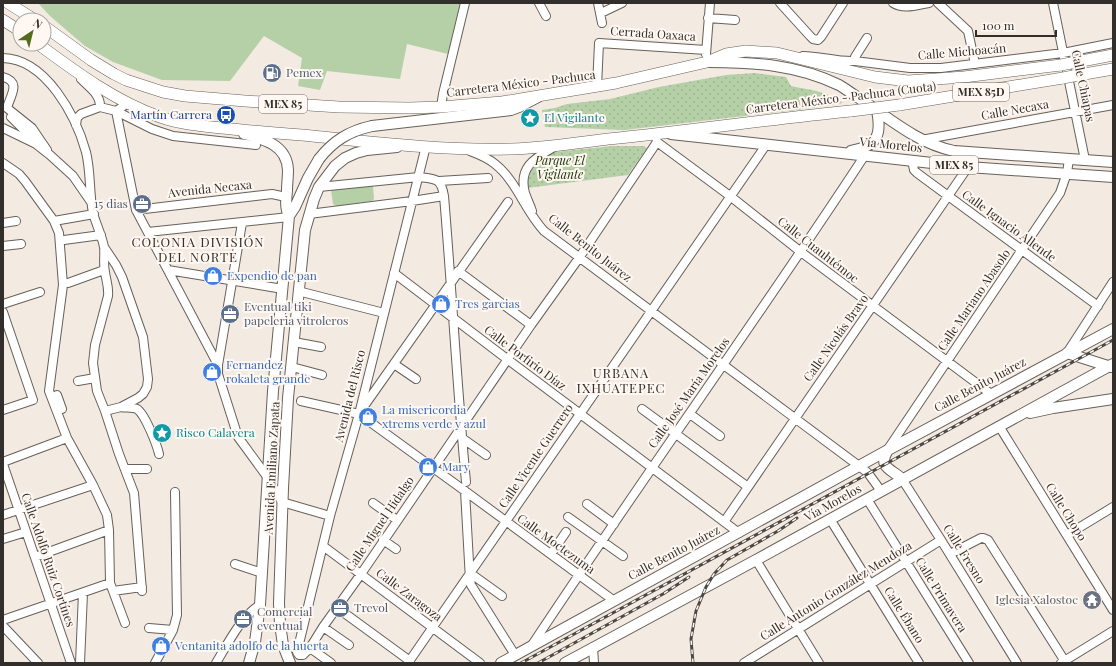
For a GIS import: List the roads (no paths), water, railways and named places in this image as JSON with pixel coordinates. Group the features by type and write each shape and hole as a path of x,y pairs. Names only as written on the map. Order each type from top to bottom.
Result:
{"highway":[{"path":"8,3 22,12"},
{"path":"3,20 12,26"},
{"name":"Carretera México - Pachuca","path":"52,32 90,60 114,74 126,80 163,92 185,96 339,107 441,107 481,104 597,87 707,62"},
{"name":"Carretera México - Pachuca (Cuota)","path":"707,62 726,54 746,51 766,52 789,56 875,77 908,81 964,77 1066,64 1113,55"},
{"name":"MEX 85","path":"49,52 104,89 128,103 173,121 211,127 408,145 462,148 512,149 660,137"},
{"name":"Carretera México - Pachuca (Cuota)","path":"660,137 786,118 898,105 1113,69"}],"main road":[{"name":"Vía Morelos","path":"707,62 769,64 807,72 840,86 906,131 921,140 942,149 1113,162"},
{"path":"289,216 319,159 333,144 345,135 359,129 372,126 511,110 520,107 541,95"},
{"path":"841,153 862,149 871,144 879,131 880,124 877,110"},
{"path":"211,127 261,138 278,148 284,155 288,169 286,197 289,216"},
{"name":"Vía Morelos","path":"660,137 766,145 968,167 1113,177"},
{"name":"Avenida Emiliano Zapata","path":"290,663 283,645 280,624 279,603 282,502 288,398 305,230 319,187 335,166 345,158 356,153 367,150 408,145"},
{"name":"Calle Chiapas","path":"1084,174 1085,160"},
{"name":"Avenida Emiliano Zapata","path":"249,663 255,642 260,605 282,289 289,216"},
{"name":"Calle Benito Juárez","path":"501,663 613,600 739,533 1113,328"},
{"path":"1067,353 1112,366"},
{"name":"Vía Morelos","path":"565,663 1112,366"},
{"path":"1019,416 1053,408 1113,399"},
{"path":"888,450 884,458 885,466 902,479"}],"street":[{"path":"441,107 465,3"},
{"path":"539,3 546,16"},
{"path":"598,3 602,23"},
{"path":"601,13 622,3"},
{"path":"707,62 706,50 710,3"},
{"path":"780,3 810,36 818,40 822,37 843,3"},
{"path":"893,3 901,7 929,3"},
{"path":"938,3 968,31 974,64"},
{"name":"Calle Chiapas","path":"1053,3 1085,160"},
{"path":"708,18 735,20"},
{"path":"855,61 855,57 867,38"},
{"name":"Cerrada Oaxaca","path":"597,87 599,43 706,50"},
{"name":"Calle Michoacán","path":"789,56 814,56 843,62 855,61 925,68 974,64 1063,53 1113,43"},
{"path":"3,58 14,58 27,64 45,78 65,105 76,125 86,154 92,203 100,235 104,247 122,277 143,337 147,366 147,387 143,394 138,398 121,407 106,411"},
{"path":"62,61 96,94 100,100 100,107"},
{"path":"3,77 9,79 14,86 14,91 7,108 32,128 50,155"},
{"path":"116,111 128,103"},
{"name":"Calle Necaxa","path":"921,140 1113,105"},
{"path":"76,125 77,118 81,114 100,107 116,111 173,136 256,145"},
{"path":"3,110 27,133 41,140"},
{"path":"116,111 136,210 218,365"},
{"path":"3,128 36,144 50,155 73,176 92,203"},
{"name":"Calle Cuauhtémoc","path":"660,137 730,196 802,252 991,394"},
{"name":"Calle Miguel Hidalgo","path":"310,648 336,607 361,574 531,324 579,258 660,137"},
{"name":"Calle Vicente Guerrero","path":"409,662 766,145"},
{"name":"Avenida del Risco","path":"310,648 301,655 297,652 330,516 359,414 426,146"},
{"name":"Calle Benito Juárez","path":"536,221 525,193 523,181 525,171 533,160 556,146"},
{"name":"Calle Benito Juárez","path":"462,148 478,154 494,163 501,170 544,231 859,466 868,473 881,491"},
{"name":"Calle José María Morelos","path":"532,645 722,365 802,252 865,155"},
{"name":"Calle Mariano Abasolo","path":"888,450 1060,193 1068,173 1069,158"},
{"name":"Calle Ignacio Allende","path":"912,160 914,170 917,173 1098,306"},
{"path":"3,163 25,180 54,221 62,237 68,283 54,389 62,409"},
{"name":"Calle Nicolás Bravo","path":"724,522 968,167"},
{"path":"73,176 81,176 89,171"},
{"path":"319,187 419,176 439,181 488,178"},
{"path":"439,181 442,186 444,196 454,319 466,487 470,580 471,585 515,655"},
{"name":"Avenida Necaxa","path":"136,210 272,194 286,197"},
{"path":"309,214 412,202 444,196"},
{"path":"359,414 458,271 508,202"},
{"path":"54,221 94,214"},
{"path":"148,232 242,223 289,216"},
{"path":"3,223 16,221"},
{"path":"242,223 218,365 218,374 238,437 268,478 282,502 330,516"},
{"path":"62,237 100,235"},
{"path":"100,235 118,263 132,301"},
{"path":"62,237 63,285 49,391 67,438 93,485 107,515 110,530 110,583 125,623"},
{"path":"3,246 21,244"},
{"path":"104,247 104,270 108,296 93,354 93,363 97,391 106,411 119,454 134,493 142,589 113,591"},
{"path":"68,283 104,270"},
{"path":"168,270 282,289"},
{"path":"458,271 531,324"},
{"name":"Calle Porfirio Díaz","path":"394,273 739,533"},
{"path":"1067,353 1113,282"},
{"path":"298,291 384,313"},
{"path":"3,304 40,292"},
{"path":"3,312 33,400 3,410"},
{"path":"294,342 321,347"},
{"path":"394,364 416,379"},
{"path":"292,367 322,375"},
{"path":"78,381 95,378"},
{"name":"Calle Moctezuma","path":"301,401 359,414 433,467 466,487 506,522 613,600"},
{"path":"121,407 134,408 140,412 159,454"},
{"path":"642,409 748,488"},
{"path":"690,414 720,436"},
{"name":"Calle Chopo","path":"999,426 1113,610"},
{"path":"3,463 67,438"},
{"path":"462,438 486,456"},
{"name":"Calle Adolfo Ruiz Cortínes","path":"3,463 71,663"},
{"path":"126,469 147,470"},
{"path":"268,478 283,480"},
{"name":"Calle Fresno","path":"902,479 1017,663"},
{"path":"3,515 93,485"},
{"path":"154,663 173,630 177,615 175,492"},
{"name":"Calle Primavera","path":"867,499 969,663"},
{"path":"373,503 397,520"},
{"path":"587,504 614,524"},
{"path":"1067,535 1113,506"},
{"path":"568,517 623,556"},
{"name":"Calle Ébano","path":"830,519 919,663"},
{"path":"35,556 110,530"},
{"path":"3,539 26,532"},
{"path":"551,554 566,532"},
{"path":"950,554 981,538 986,538 990,542 1064,662 1113,631"},
{"path":"383,540 396,549"},
{"name":"Calle Antonio González Mendoza","path":"744,663 941,540"},
{"name":"Calle Zaragoza","path":"323,546 480,663"},
{"path":"756,560 799,628 819,663"},
{"path":"235,564 262,573"},
{"path":"470,573 502,596"},
{"path":"3,620 110,583"},
{"path":"80,663 83,593"},
{"path":"216,663 246,617 253,609 260,605"},
{"path":"336,607 409,662"},
{"path":"3,626 38,663"},
{"path":"323,627 348,645"},
{"path":"149,628 173,630"},
{"path":"593,647 594,663"},
{"path":"310,648 331,663"}],"railway":[{"path":"521,663 1113,340"},
{"path":"693,663 691,639 696,611 706,587 714,574 727,560 778,531 797,518"},
{"path":"538,663 663,594 689,577"}],"place":[{"name":"Pemex","path":"272,73"},
{"name":"Martín Carrera","path":"226,115"},
{"name":"El Vigilante","path":"530,118"},
{"name":"15 dias","path":"142,204"},
{"name":"Expendio de pan","path":"213,276"},
{"name":"Tres garcias","path":"441,304"},
{"name":"Eventual tiki papeleria vitroleros","path":"230,314"},
{"name":"Fernandez rokaleta grande","path":"212,372"},
{"name":"La misericordia xtrems verde y azul","path":"368,417"},
{"name":"Risco Calavera","path":"162,433"},
{"name":"Mary","path":"428,467"},
{"name":"Iglesia Xalostoc","path":"1092,600"},
{"name":"Trevol","path":"340,608"},
{"name":"Comercial eventual","path":"243,619"},
{"name":"Ventanita adolfo de la huerta","path":"161,646"}],"district":[{"name":"COLONIA DIVISIÓN DEL NORTE","path":"198,250"},
{"name":"URBANA IXHUATEPEC","path":"621,380"}],"park label":[{"name":"Parque El Vigilante","path":"560,168"}]}
